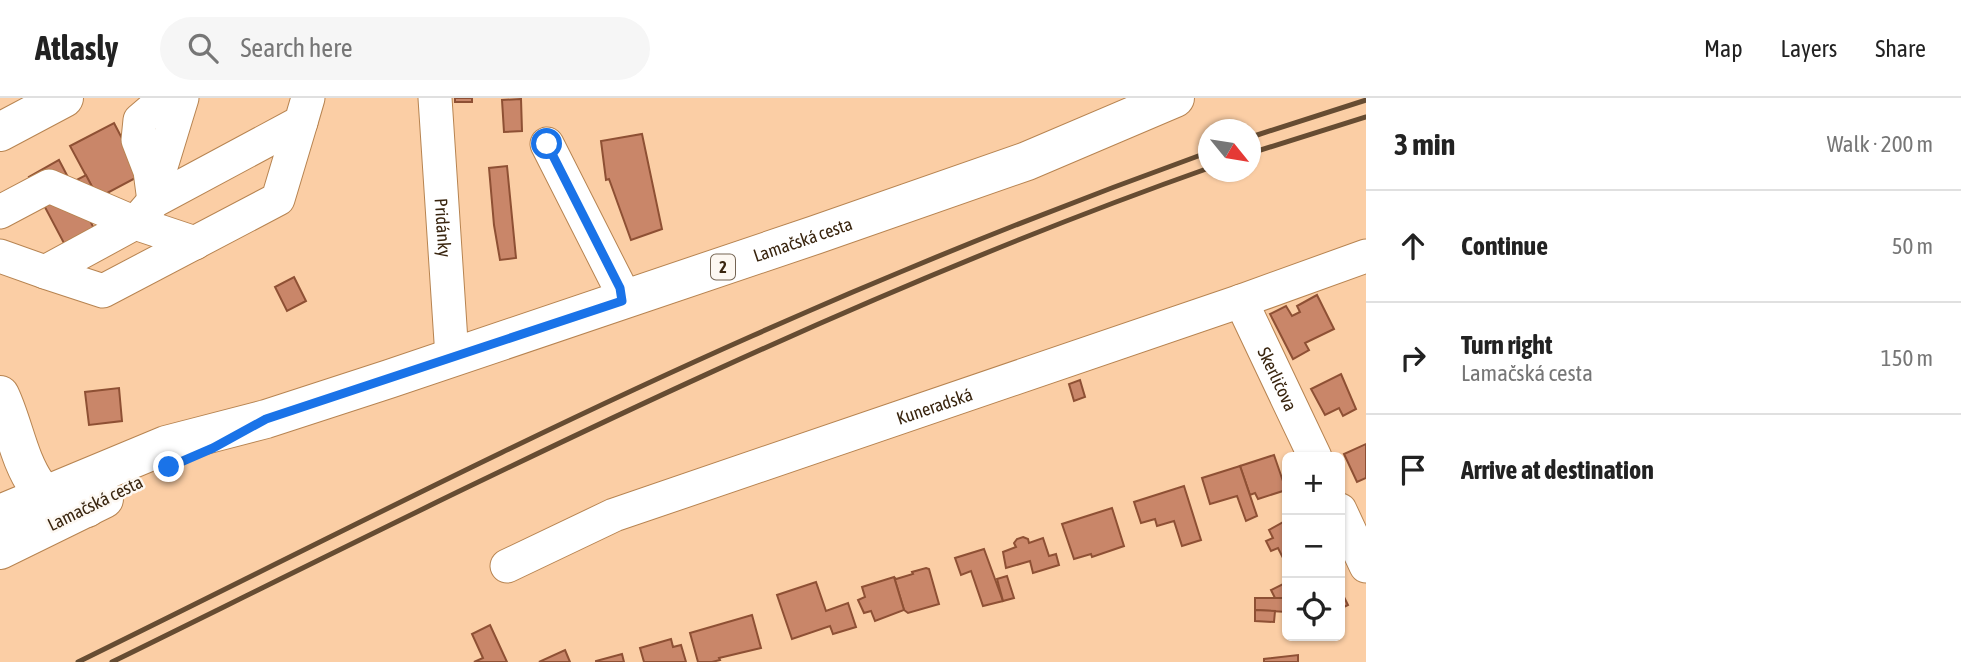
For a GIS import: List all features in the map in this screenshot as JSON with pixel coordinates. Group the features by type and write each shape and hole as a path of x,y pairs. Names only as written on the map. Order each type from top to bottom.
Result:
{"main road":[{"path":"0,132 64,98"},
{"name":"Lamačská cesta","path":"0,514 166,445 266,419 452,358 1027,161 1175,98"},
{"path":"0,395 11,417 25,466 45,495 66,506 87,508"},
{"name":"Lamačská cesta","path":"0,550 213,448 266,419"}],"street":[{"path":"145,212 181,98"},
{"name":"Pridánky","path":"435,98 452,358"},
{"path":"45,272 305,110"},
{"path":"0,256 103,291 278,199 305,110"},
{"path":"547,144 620,288 622,301"},
{"path":"0,212 49,186 145,212 195,243"},
{"name":"Kuneradská","path":"507,566 614,515 1366,256"},
{"name":"Skerličova","path":"1241,301 1313,452"},
{"path":"1342,515 1366,566"}],"building":[{"path":"455,98 472,98 472,102 455,102"},
{"path":"521,99 522,131 504,132 502,100"},
{"path":"114,123 141,175 98,198 70,146"},
{"path":"642,134 662,229 631,240 609,179 606,180 601,141"},
{"path":"59,160 71,183 86,175 98,198 83,205 95,231 66,247 29,177"},
{"path":"507,166 516,258 500,260 489,168"},
{"path":"294,277 306,301 287,311 275,287"},
{"path":"1317,295 1334,329 1305,343 1309,350 1293,359 1270,314 1286,306 1292,316 1300,312 1297,306"},
{"path":"1341,374 1356,409 1343,416 1339,408 1325,415 1311,389"},
{"path":"1080,380 1085,397 1074,401 1069,384"},
{"path":"119,388 122,421 89,425 85,392"},
{"path":"1366,444 1366,478 1357,482 1345,454"},
{"path":"1274,455 1282,478 1282,491 1258,499 1255,493 1250,495 1240,466"},
{"path":"1240,466 1257,516 1246,521 1237,496 1210,504 1202,478"},
{"path":"1184,486 1201,540 1182,546 1174,521 1157,526 1155,519 1141,523 1134,502"},
{"path":"1112,508 1124,546 1092,557 1091,554 1074,559 1062,524"},
{"path":"1282,523 1282,556 1278,548 1271,551 1266,541 1273,538 1269,530"},
{"path":"1023,537 1028,539 1029,543 1043,538 1049,556 1056,554 1059,565 1033,573 1030,561 1006,568 1003,552 1016,547 1014,543"},
{"path":"984,549 1003,601 983,606 971,571 961,575 955,558"},
{"path":"929,569 939,604 908,613 904,610 894,577 896,579"},
{"path":"1007,576 1014,598 1003,601 997,579"},
{"path":"894,577 904,610 875,621 871,611 864,613 858,600 865,597 862,587"},
{"path":"816,582 826,611 848,603 856,627 833,634 830,626 792,639 777,595"},
{"path":"1282,584 1282,598 1275,598 1271,590"},
{"path":"1255,598 1282,598 1282,612 1255,610"},
{"path":"1255,610 1275,611 1274,622 1255,621"},
{"path":"752,615 761,648 712,662 698,662 690,633"},
{"path":"490,625 507,662 474,662 483,658 472,634"},
{"path":"671,639 673,647 681,645 686,662 644,662 640,648"},
{"path":"565,650 570,662 539,662"},
{"path":"622,654 624,662 596,662 596,661"},
{"path":"1298,655 1298,662 1264,662 1264,659"}],"railway":[{"path":"1261,134 1366,100"},
{"path":"1261,150 1366,117"},
{"path":"78,662 667,374 979,240 1198,156"},
{"path":"112,662 517,463 791,336 1068,220 1198,172"}],"route":[{"path":"169,467 213,448 266,419 622,301 620,288 547,144"}]}
